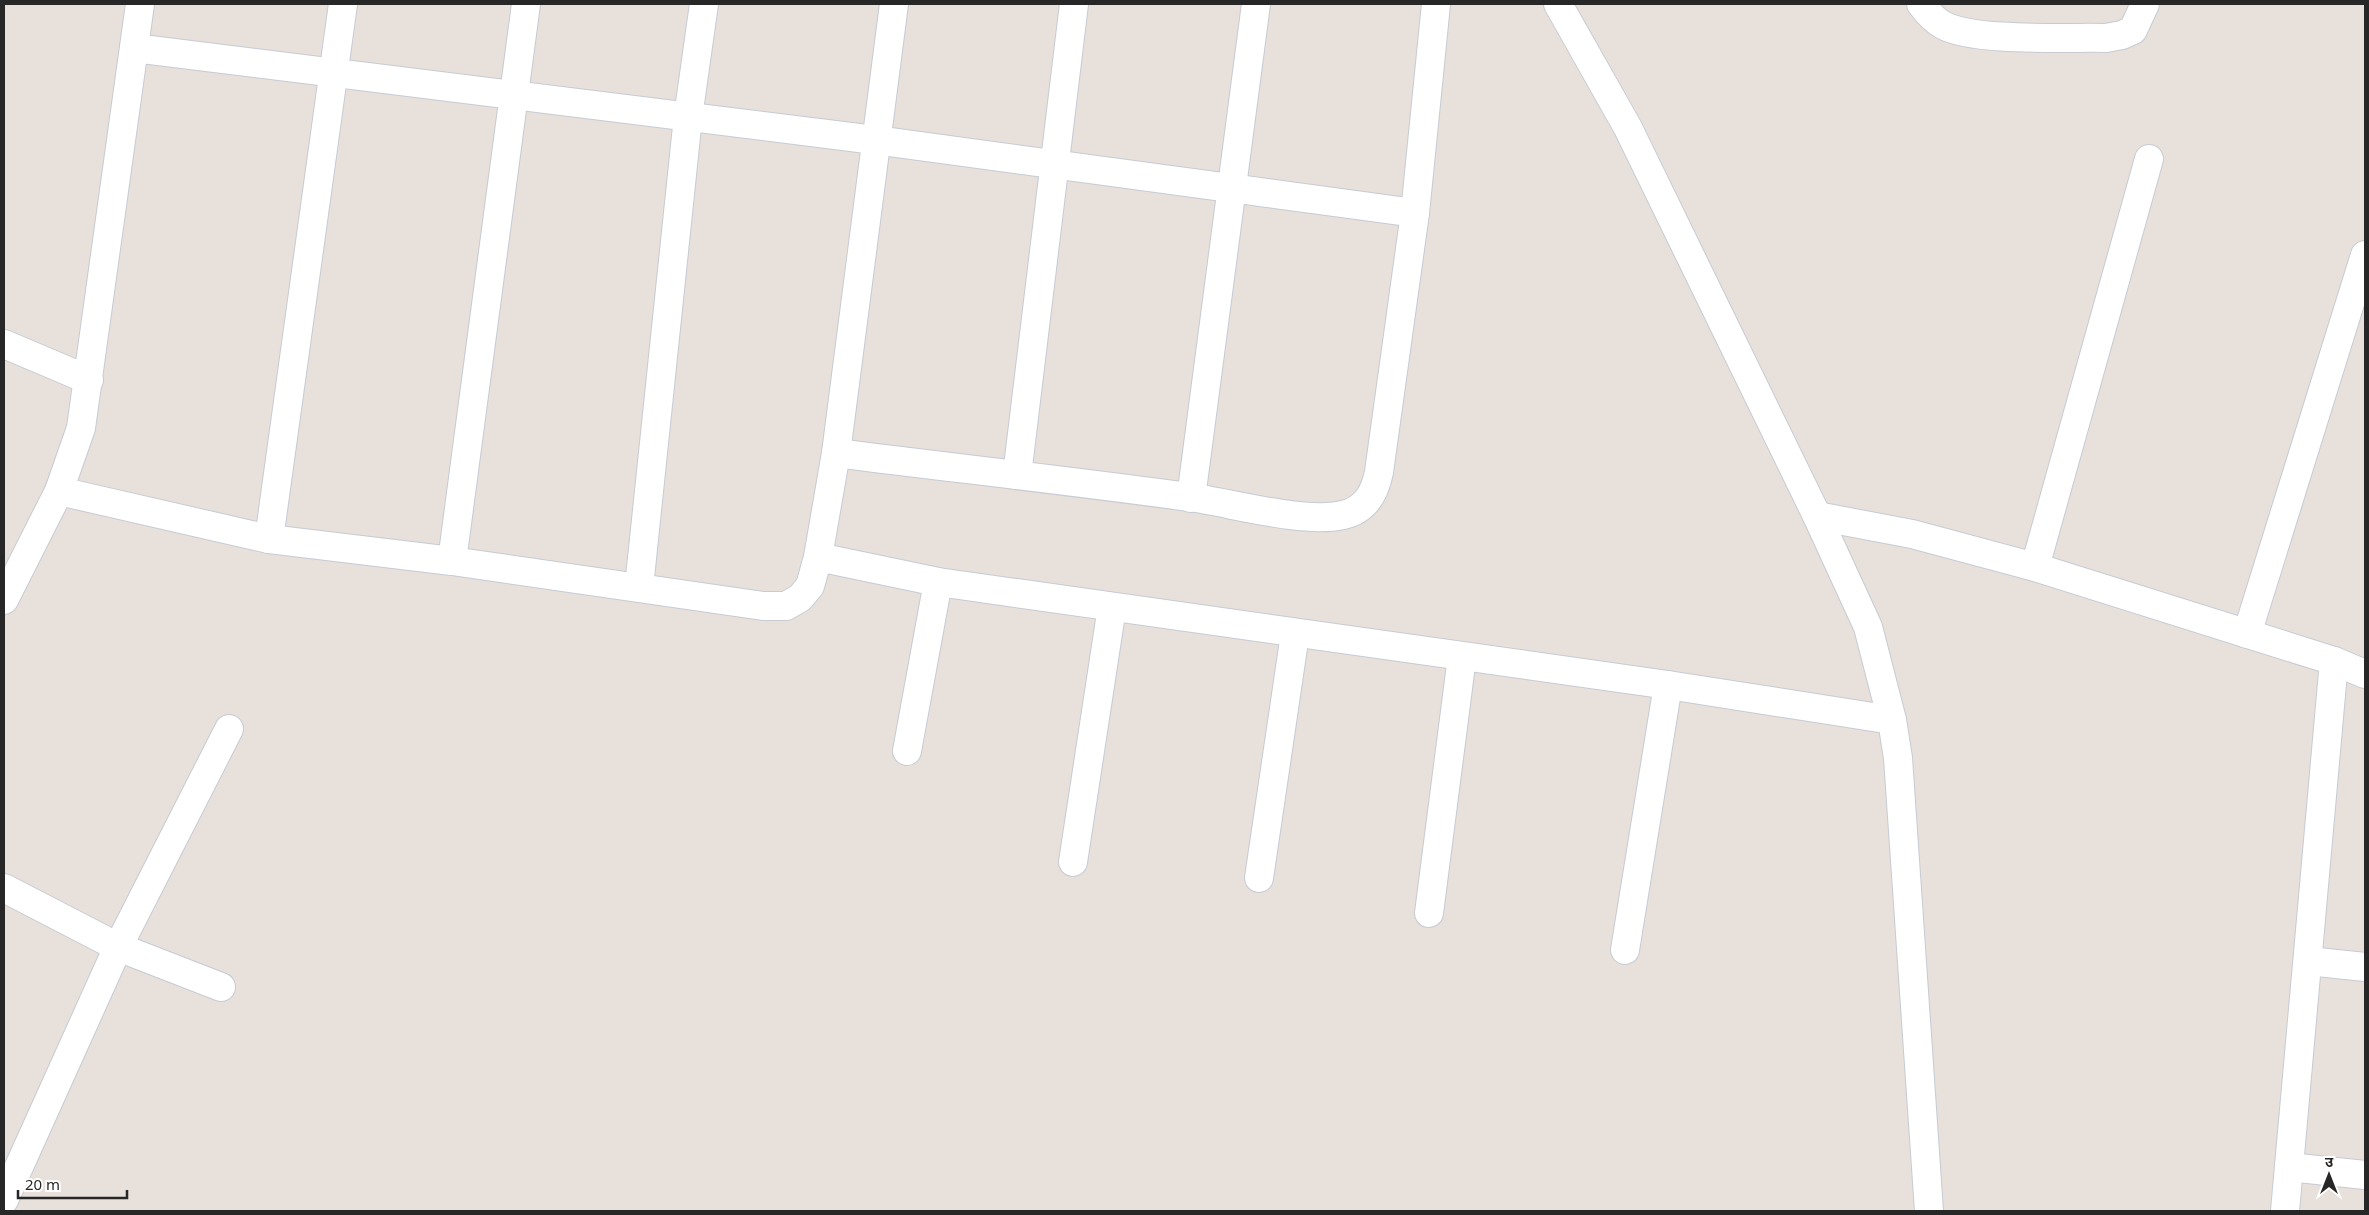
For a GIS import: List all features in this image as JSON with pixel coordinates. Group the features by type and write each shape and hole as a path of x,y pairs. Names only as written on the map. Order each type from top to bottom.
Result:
{"street":[{"path":"4,600 58,491 81,428 140,4"},
{"path":"269,539 343,4"},
{"path":"452,561 526,4"},
{"path":"639,587 688,116 704,4"},
{"path":"58,491 269,539 452,561 763,606 786,606 800,598 810,586 818,556 836,453 894,4"},
{"path":"1016,475 1074,4"},
{"path":"1191,498 1256,4"},
{"path":"836,453 1016,475 1323,517 1345,515 1362,507 1370,498 1379,472 1415,213 1436,4"},
{"path":"1558,4 1628,128 1817,516 1868,627 1892,720 1899,768 1930,1211"},
{"path":"1921,4 1928,13 1948,14 1978,35 2106,38 2122,35 2133,30 2145,4"},
{"path":"134,48 875,140 1415,213"},
{"path":"2035,567 2149,159"},
{"path":"2247,634 2365,255"},
{"path":"4,344 89,380"},
{"path":"1817,516 1912,534 2035,567 2334,661 2365,674"},
{"path":"818,556 938,582 1295,634 1668,685 1892,720"},
{"path":"907,751 938,582"},
{"path":"1073,862 1112,607"},
{"path":"1259,878 1295,634"},
{"path":"1429,914 1462,657"},
{"path":"2285,1211 2334,661"},
{"path":"1625,950 1668,685"},
{"path":"4,1200 118,947 229,729"},
{"path":"4,888 118,947 221,987"},
{"path":"2308,961 2365,967"},
{"path":"2289,1168 2365,1175"}]}
